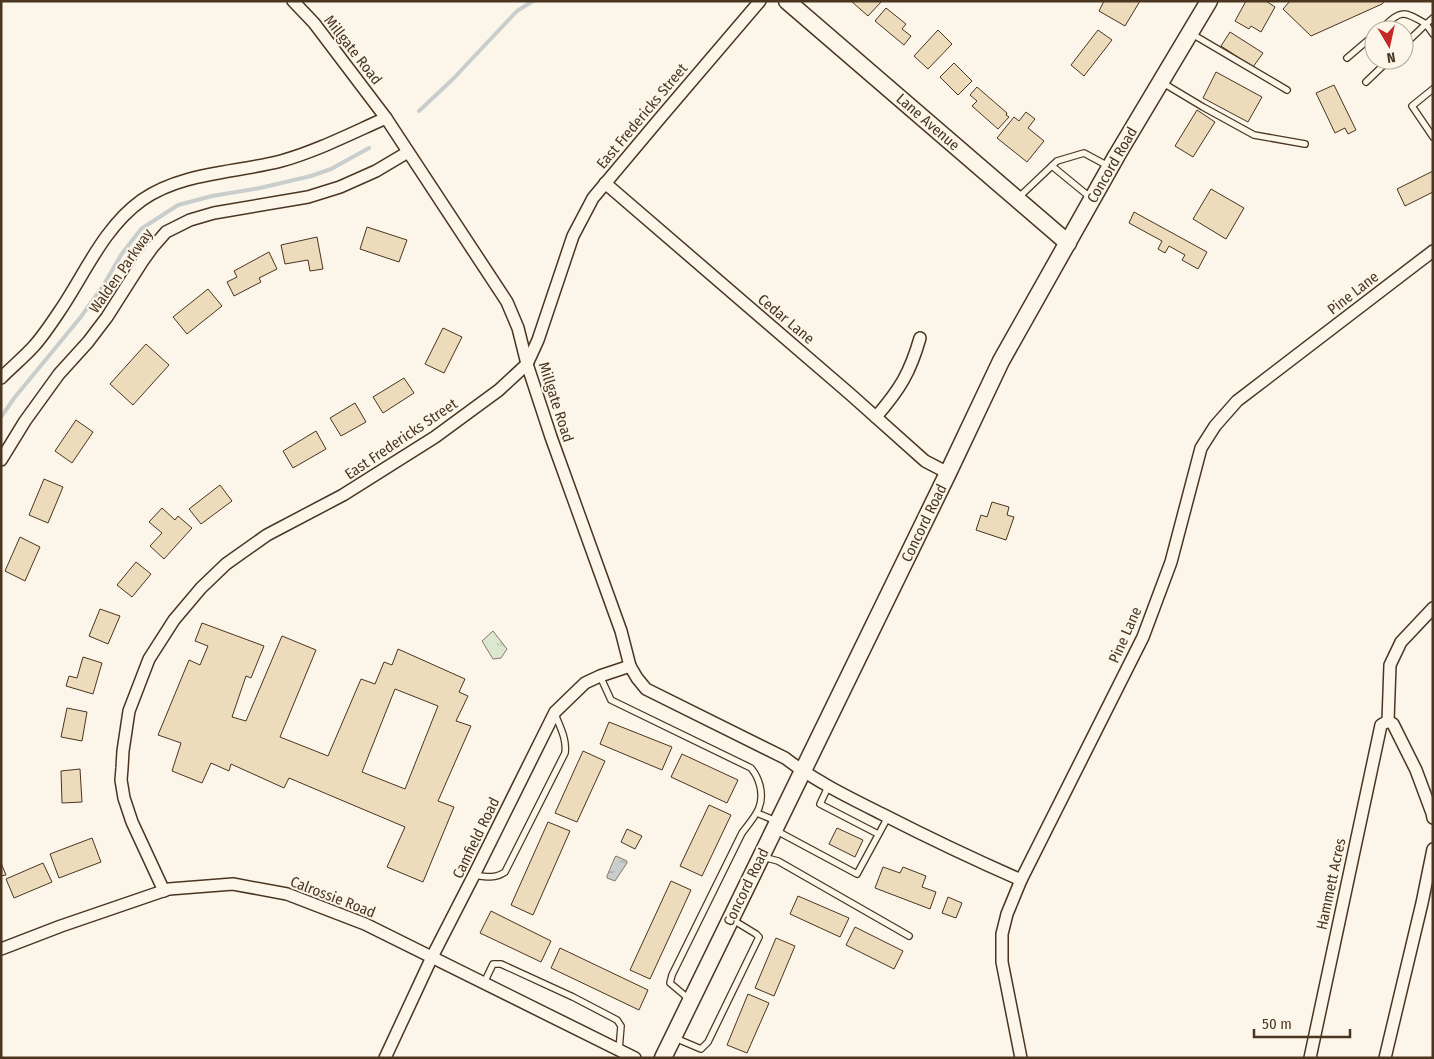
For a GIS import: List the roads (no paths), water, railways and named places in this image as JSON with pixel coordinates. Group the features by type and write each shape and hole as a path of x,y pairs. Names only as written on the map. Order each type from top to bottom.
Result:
{"street":[{"name":"Millgate Road","path":"293,1 314,23 386,118 507,302 518,328 527,364 551,437 618,623 630,666 637,678 646,688 785,758 803,772"},
{"name":"East Fredericks Street","path":"164,891 132,822 124,798 121,780 122,751 129,711 149,659 174,620 201,588 226,564 267,536 343,495 435,437 499,390 527,364 538,340 573,236 593,198 760,1"},
{"name":"Lane Avenue","path":"787,1 1068,243"},
{"name":"Concord Road","path":"663,1058 1001,362 1110,167 1190,32 1202,4"},
{"name":"Walden Parkway","path":"1,378 34,346 59,312 96,251 122,217 143,199 165,188 188,180 280,161 311,151 386,118"},
{"name":"Walden Parkway","path":"1,460 31,414 60,374 88,342 142,262 166,232 190,220 214,212 308,198 376,171 408,152"},
{"name":"Cedar Lane","path":"605,184 925,461 948,473"},
{"name":"Pine Lane","path":"1021,1058 1002,962 1002,934 1007,914 1020,880 1143,637 1171,562 1201,448 1215,426 1237,401 1433,251"},
{"path":"876,417 895,395 906,376 920,338"},
{"name":"Hammett Acres","path":"1310,1058 1381,725 1388,722 1390,665 1401,642 1433,608"},
{"name":"Camfield Road","path":"385,1058 432,957 554,712 585,683 630,666"},
{"path":"1388,722 1393,724 1416,770 1433,818"},
{"path":"803,772 828,787 949,848 1020,880"},
{"path":"1384,1058 1422,903 1433,849"},
{"name":"Calrossie Road","path":"1,949 169,889 233,884 287,894 365,924 635,1058"}],"lane":[{"path":"1391,20 1397,15 1409,14 1426,24 1433,34"},
{"path":"1414,36 1433,18"},
{"path":"1190,32 1287,90"},
{"path":"1347,58 1364,44"},
{"path":"1366,82 1379,70"},
{"path":"1161,82 1254,135 1305,144"},
{"path":"1433,89 1412,106 1433,137"},
{"path":"1017,199 1057,161 1084,152 1110,167"},
{"path":"1052,166 1092,199"},
{"path":"600,676 611,700 751,768 757,774 762,794 761,805 742,833 672,975 670,983 691,1000"},
{"path":"474,875 492,878 500,876 505,872 565,754 565,738 554,712"},
{"path":"828,787 820,804 878,834"},
{"path":"757,813 857,874 888,817"},
{"path":"761,857 778,861 910,936"},
{"path":"673,1037 701,1049 708,1042 759,937 731,918"},
{"path":"484,983 493,964 501,964 573,997 617,1020 621,1026 619,1050"}],"water":[{"path":"616,856 627,861 627,863 615,881 607,878 607,876"}],"waterway":[{"path":"419,111 453,79 517,11 533,1"},
{"path":"1,417 15,397 80,318 103,286 121,255 141,229 178,205 212,196 260,188 311,176 331,169 369,148"}]}
